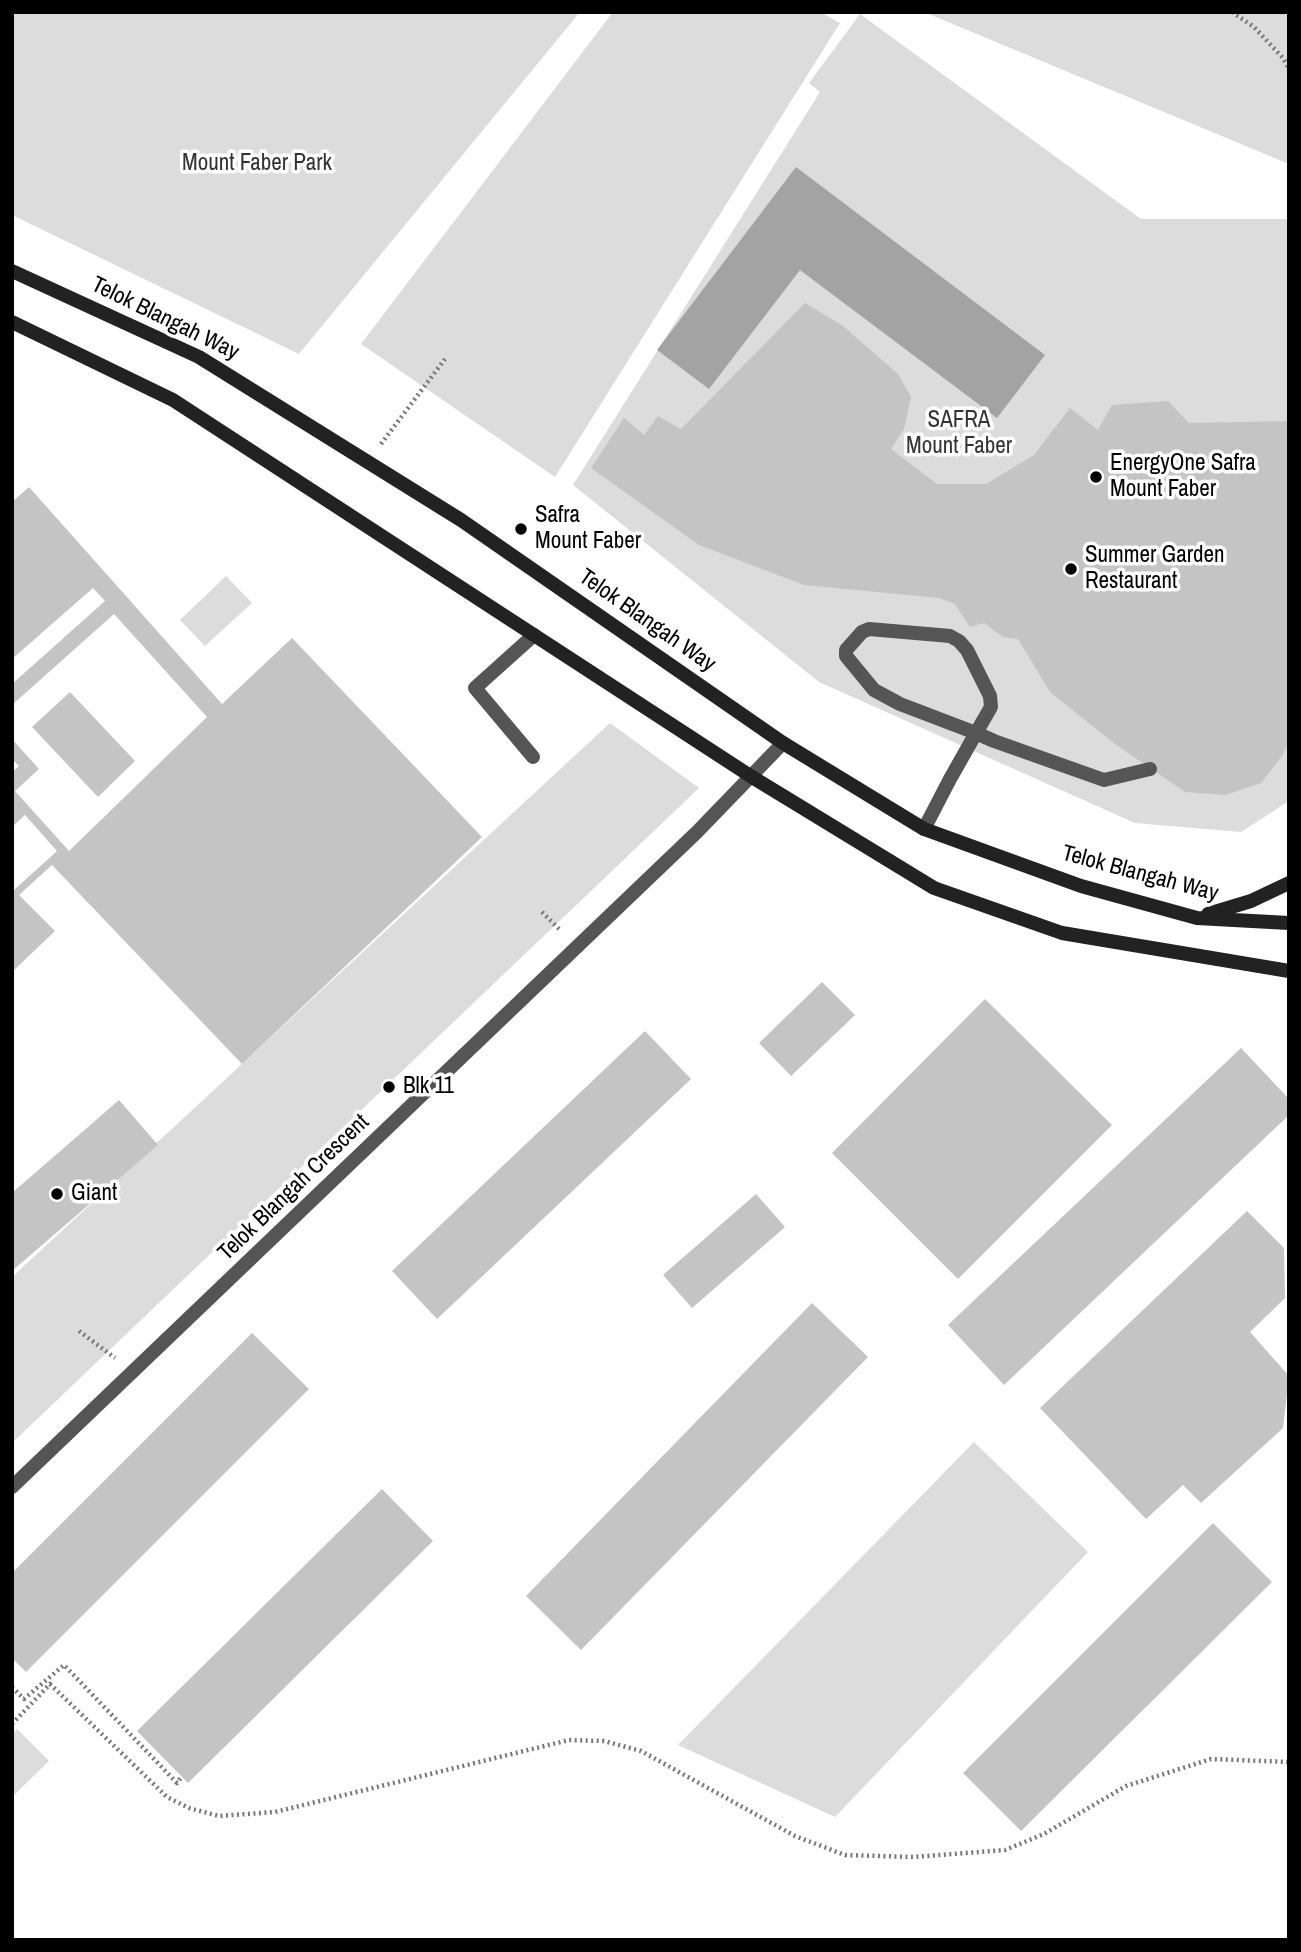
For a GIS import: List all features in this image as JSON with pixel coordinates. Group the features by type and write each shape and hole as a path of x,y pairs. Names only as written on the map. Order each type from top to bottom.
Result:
{"main road":[{"name":"Telok Blangah Way","path":"12,271 199,357 461,520 783,743 924,829 1081,886 1197,918 1289,923"},
{"path":"12,322 173,400 752,777 934,888 1062,933 1289,971"},
{"path":"1197,918 1251,901 1289,883"}],"street":[{"path":"924,829 976,733 991,702 967,650 959,641 950,636 874,628 862,632 846,650 849,663 874,690 900,704 976,733 1104,780 1150,769"},
{"path":"533,757 475,688 534,635"},
{"name":"Telok Blangah Crescent","path":"12,1487 335,1181 752,777 783,743"}],"path":[{"path":"1232,12 1254,27 1283,58 1289,69"},
{"path":"379,448 445,359"},
{"path":"542,912 552,922"},
{"path":"79,1331 116,1359"},
{"path":"12,1687 24,1699 64,1665 177,1783 182,1776"},
{"path":"12,1724 50,1684 167,1797 189,1808 219,1816 275,1812 569,1740 604,1741 641,1751 795,1836 845,1855 912,1857 1005,1850 1044,1834 1126,1786 1212,1759 1289,1762"}],"green space":[{"name":"Mount Faber Park","path":"12,12 580,12 299,354 12,215"},
{"path":"613,12 820,12 840,23 555,477 361,344"},
{"path":"924,12 1289,12 1289,164"},
{"name":"SAFRA Mount Faber","path":"860,14 1141,219 1289,219 1289,801 1241,832 1135,823 819,682 573,485 820,92 809,83"},
{"path":"226,576 252,603 205,646 180,620"},
{"path":"610,723 699,788 12,1443 12,1277"},
{"path":"974,1442 1088,1552 835,1817 678,1745"},
{"path":"17,1729 49,1761 12,1797 12,1734"}],"shaded area":[{"path":"796,167 1045,355 997,418 800,270 709,389 657,350"}],"building":[{"path":"805,303 843,326 898,374 911,397 904,429 891,449 937,484 986,484 1034,455 1070,408 1098,430 1112,405 1168,401 1189,423 1289,421 1289,741 1282,756 1261,783 1225,795 1185,792 1115,744 1050,692 1018,639 1003,637 984,623 970,627 955,604 939,598 804,585 699,545 591,468 624,418 644,435 658,416 681,429"},
{"path":"29,487 222,704 292,638 482,837 242,1064 52,865 19,895 55,931 12,972 12,888 14,890 57,851 25,815 12,827 12,772 19,766 12,759 12,739 39,769 15,791 69,851 207,717 114,614 12,705 12,684 105,601 93,588 12,659 12,502"},
{"path":"70,692 135,761 98,797 32,727"},
{"path":"822,982 855,1015 791,1076 759,1043"},
{"path":"985,999 1112,1125 958,1279 832,1153"},
{"path":"645,1031 691,1079 437,1319 392,1271"},
{"path":"1241,1048 1289,1099 1289,1115 1004,1385 948,1325"},
{"path":"119,1100 158,1145 12,1271 12,1193"},
{"path":"756,1194 785,1227 692,1308 663,1275"},
{"path":"1247,1211 1284,1248 1285,1298 1250,1332 1289,1376 1283,1428 1201,1503 1183,1485 1146,1519 1040,1408"},
{"path":"812,1303 868,1357 581,1650 526,1596"},
{"path":"252,1333 309,1389 26,1672 12,1658 12,1573"},
{"path":"382,1489 433,1541 188,1783 137,1731"},
{"path":"1213,1523 1272,1582 1021,1831 963,1773"}],"place":[{"name":"EnergyOne Safra Mount Faber","path":"1096,477"},
{"name":"Safra Mount Faber","path":"521,529"},
{"name":"Summer Garden Restaurant","path":"1071,569"},
{"name":"Blk 11","path":"389,1087"},
{"name":"Giant","path":"57,1194"}]}
